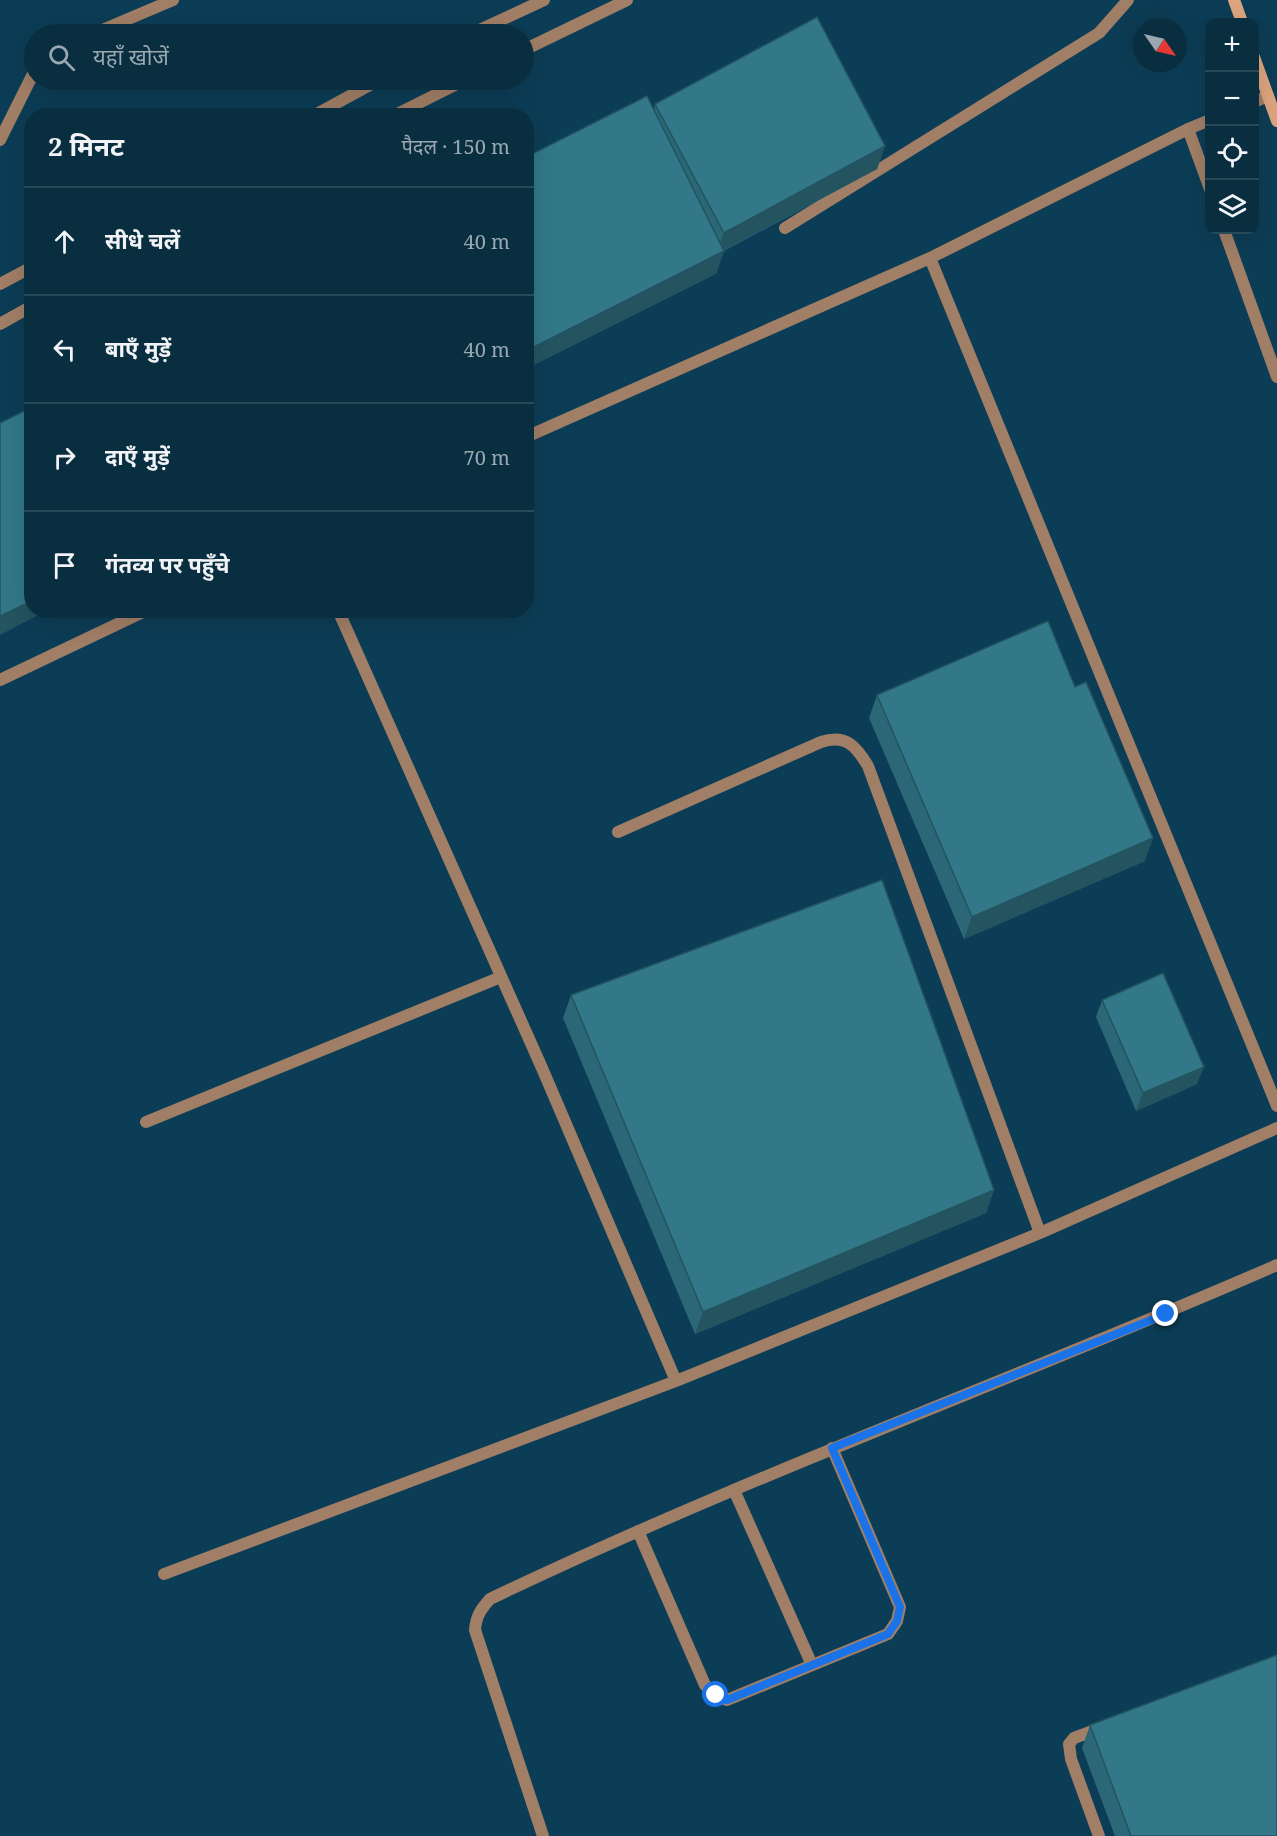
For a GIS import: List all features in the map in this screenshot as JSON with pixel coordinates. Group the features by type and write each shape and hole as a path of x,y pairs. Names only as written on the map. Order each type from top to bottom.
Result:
{"main road":[{"path":"1234,0 1241,18"},
{"path":"1259,71 1277,121"}],"street":[{"path":"117,24 173,0"},
{"path":"492,24 544,0"},
{"path":"534,45 627,0"},
{"path":"785,228 1098,33 1128,0"},
{"path":"0,140 25,90"},
{"path":"328,108 361,90"},
{"path":"409,108 445,90"},
{"path":"1259,100 1268,96"},
{"path":"534,433 930,258 1205,122"},
{"path":"1188,129 1206,180"},
{"path":"1225,234 1277,377"},
{"path":"930,258 1277,1106"},
{"path":"0,284 24,271"},
{"path":"0,324 24,310"},
{"path":"0,680 130,618"},
{"path":"342,618 501,977 676,1381"},
{"path":"618,832 821,742 830,739 843,740 852,745 868,766 1040,1233"},
{"path":"146,1122 501,977"},
{"path":"164,1574 676,1381 1040,1233 1277,1128"},
{"path":"543,1836 474,1630 476,1619 490,1599 638,1531 832,1448 1166,1314 1277,1265"},
{"path":"638,1531 705,1685 716,1695 727,1700 888,1634 897,1621 900,1607 832,1448"},
{"path":"734,1490 812,1665"},
{"path":"1099,1836 1071,1759 1069,1744 1074,1738 1117,1722"}],"building":[{"path":"817,17 885,146 724,233 655,104"},
{"path":"647,96 724,251 534,347 534,153"},
{"path":"24,411 24,605 0,616 0,423"},
{"path":"1048,621 1075,687 1086,682 1153,838 972,917 877,695"},
{"path":"882,880 994,1190 703,1312 571,995"},
{"path":"1163,973 1204,1067 1143,1093 1102,1000"},
{"path":"1277,1655 1277,1836 1131,1836 1090,1725"}],"route":[{"path":"716,1695 727,1700 888,1634 897,1621 900,1607 832,1448 1166,1314"}]}
